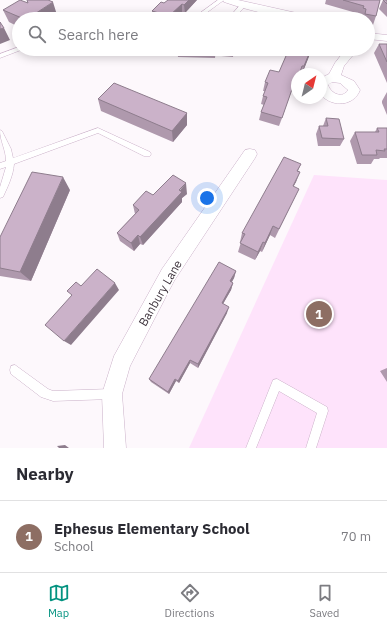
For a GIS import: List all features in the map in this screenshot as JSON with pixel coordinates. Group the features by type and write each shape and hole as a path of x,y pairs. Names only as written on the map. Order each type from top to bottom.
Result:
{"street":[{"path":"228,0 265,12"},
{"path":"375,37 387,38"},
{"path":"335,78 336,69 346,56"},
{"name":"Banbury Lane","path":"115,448 112,394 121,363 168,275 250,154"}],"lane":[{"path":"205,12 221,0"},
{"path":"237,12 243,5"},
{"path":"0,56 12,51"},
{"path":"0,166 98,130 147,154"},
{"path":"0,133 10,153 11,162 6,182 0,195"},
{"path":"15,370 45,394 53,396 112,394"},
{"path":"251,448 277,384 323,411 311,448"}],"shaded area":[{"path":"314,175 387,180 387,448 189,448"}],"building":[{"path":"20,0 28,3 27,0 48,0 53,2 38,12 12,12 12,14 3,10"},
{"path":"168,0 189,0 173,12 152,11 161,2 164,3"},
{"path":"343,0 380,0 376,16 375,12 365,12 366,9 363,8 364,6"},
{"path":"0,22 4,28 0,29"},
{"path":"379,44 387,44 387,62"},
{"path":"286,56 308,56 304,66 301,68 291,68 291,92 282,118 261,112 267,97 263,96 268,83 265,82 270,70 279,72"},
{"path":"114,83 187,113 172,131 98,99"},
{"path":"326,118 339,119 344,139 322,138 319,126 328,126"},
{"path":"377,128 387,128 387,149 384,149 385,151 376,150 377,155 362,155 355,132 379,132"},
{"path":"284,157 301,164 297,171 300,172 293,186 299,189 279,229 273,226 265,243 263,242 258,252 240,243 245,234 242,233"},
{"path":"32,172 63,177 20,272 0,268 0,237"},
{"path":"173,175 186,183 179,190 182,192 140,237 138,235 131,243 117,233 139,210 133,205 146,191 153,195"},
{"path":"219,262 236,271 230,281 233,283 222,303 229,307 198,364 190,360 178,381 175,379 168,392 149,379"},
{"path":"97,269 115,283 64,341 45,325 72,295 67,291 76,282 81,286"}],"place":[{"name":"Ephesus Elementary School","path":"319,314"}]}
